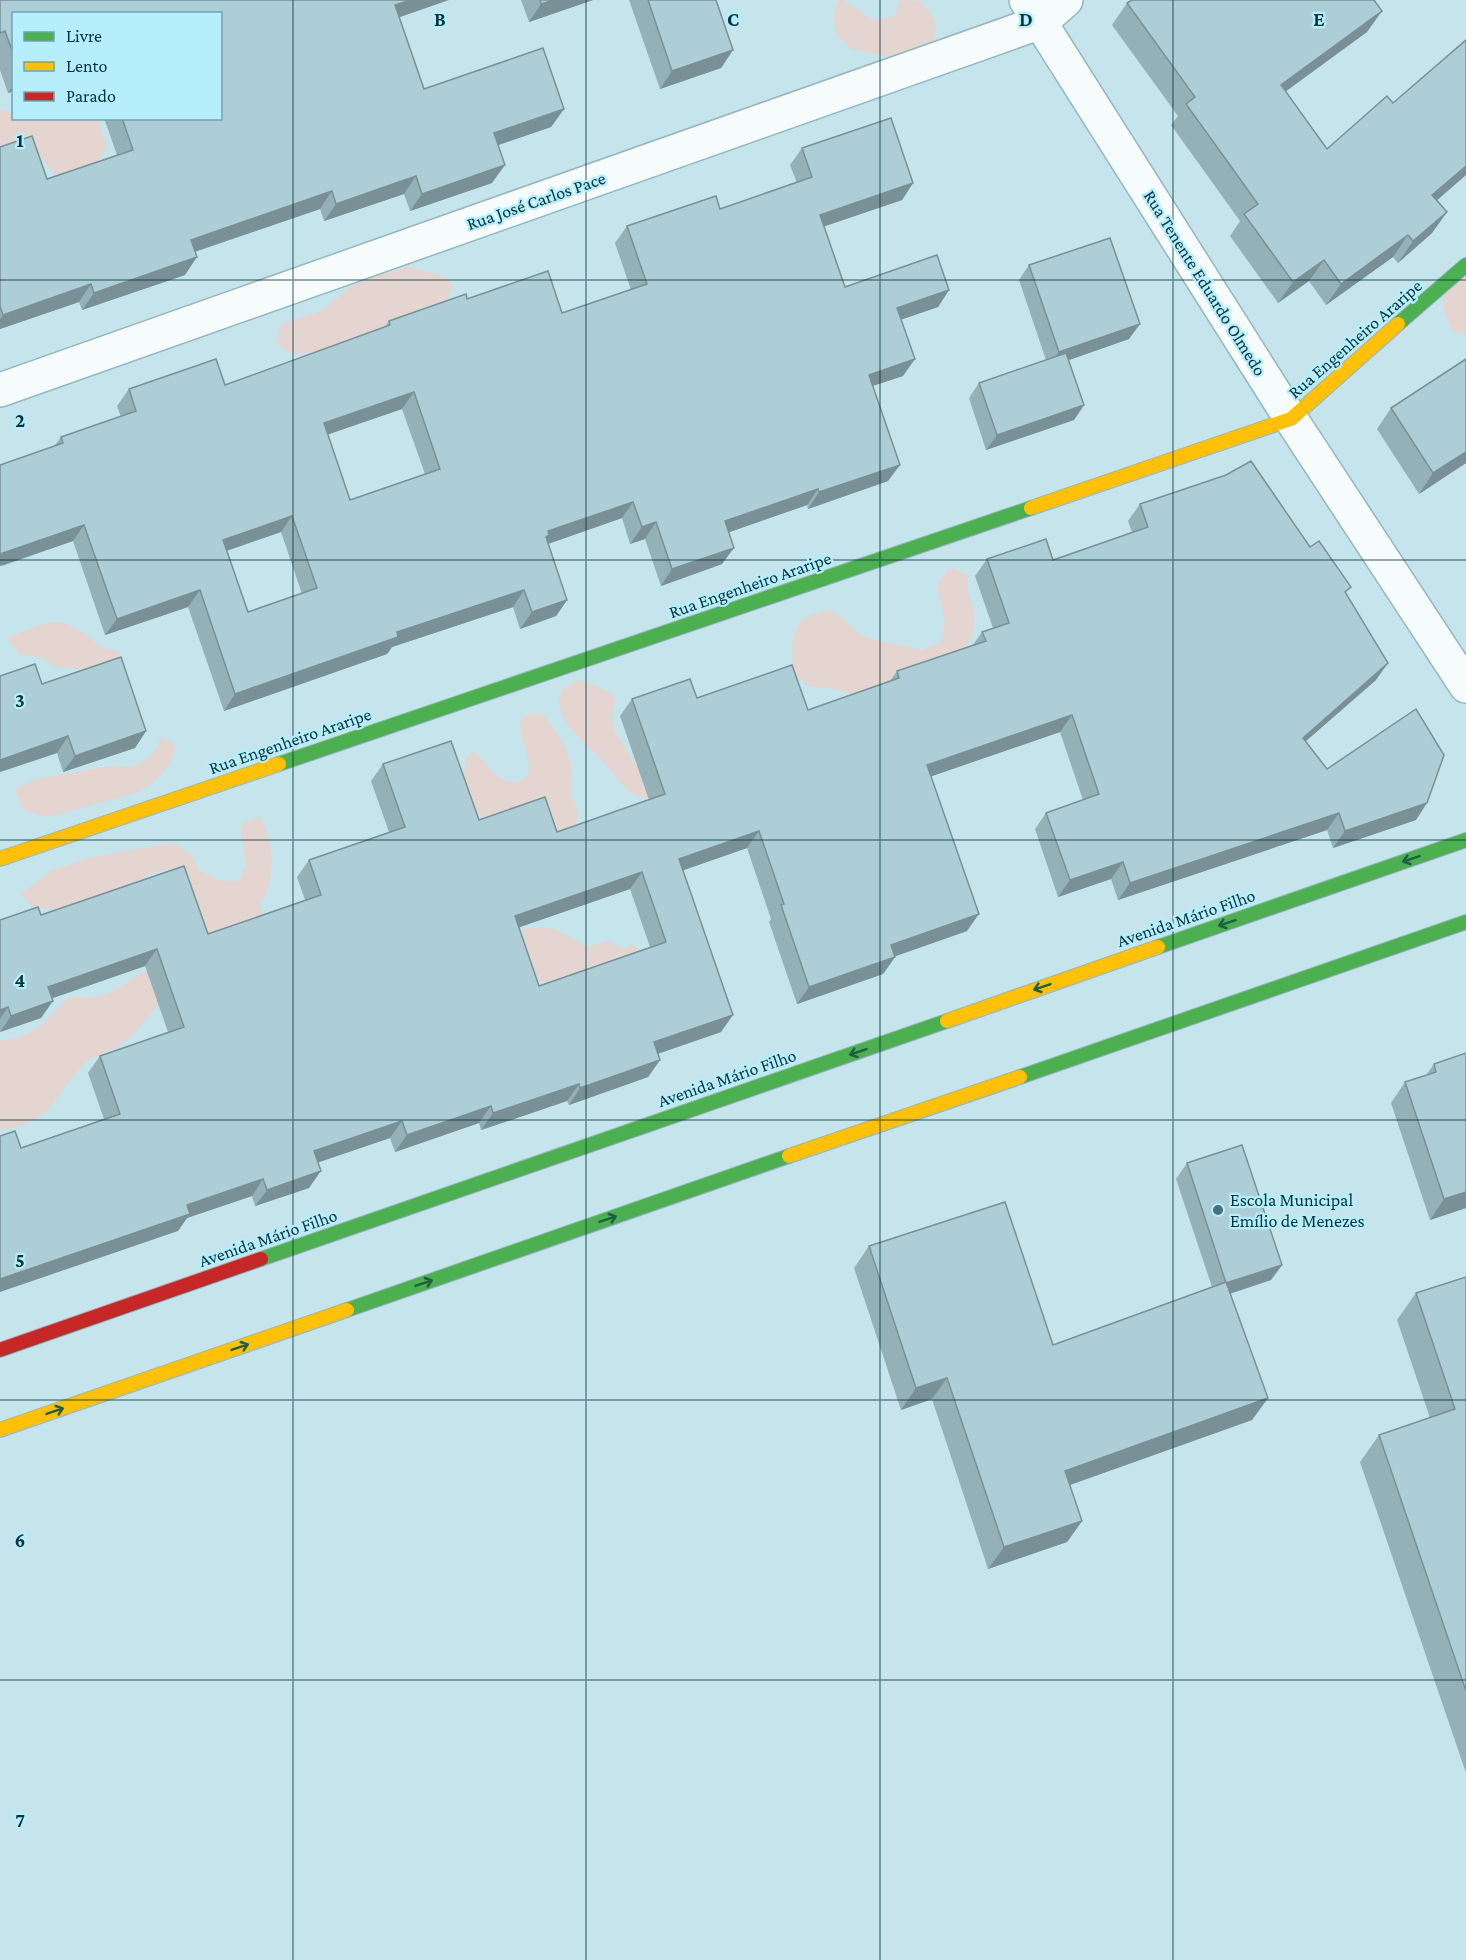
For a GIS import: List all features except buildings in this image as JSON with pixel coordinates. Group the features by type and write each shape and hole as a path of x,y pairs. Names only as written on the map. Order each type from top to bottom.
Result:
{"main road":[{"name":"Rua Engenheiro Araripe","path":"0,859 1291,420 1466,265"},
{"name":"Avenida Mário Filho","path":"0,1350 1466,840"},
{"path":"0,1430 1466,922"}],"street":[{"name":"Rua José Carlos Pace","path":"0,390 1066,0"},
{"name":"Rua Tenente Eduardo Olmedo","path":"1033,11 1291,420 1466,686"}],"shaded area":[{"path":"838,0 843,0 874,21 895,16 900,0 920,1 936,23 931,49 891,58 851,49 837,36 833,16"},
{"path":"0,110 12,113 12,120 98,120 107,148 96,166 76,174 55,175 30,144 0,149"},
{"path":"408,267 447,277 453,287 445,306 366,336 303,354 291,353 276,343 281,324 319,312 351,287 369,278"},
{"path":"1466,268 1466,335 1452,332 1444,311 1443,292"},
{"path":"949,567 968,576 968,594 975,615 972,636 963,654 905,671 869,694 808,686 794,673 792,649 798,626 809,616 828,610 845,620 859,635 921,650 940,644 945,623 937,585"},
{"path":"45,623 65,623 84,633 100,647 120,652 117,669 56,667 39,657 19,655 7,638"},
{"path":"580,680 609,692 615,699 612,719 614,730 638,768 656,781 656,795 646,798 636,796 627,790 568,727 560,709 559,698 563,689"},
{"path":"531,714 542,714 557,733 568,755 572,771 571,789 578,821 571,832 562,838 512,829 487,821 470,808 465,797 466,758 474,751 493,773 501,778 510,782 518,782 525,778 529,765 520,726 522,718"},
{"path":"158,736 176,746 169,765 155,781 139,792 61,814 41,817 22,809 15,790 33,780 111,766 132,767 150,758 161,742"},
{"path":"260,817 272,857 265,898 259,900 264,923 162,1000 135,1033 120,1046 85,1062 44,1115 25,1125 0,1131 0,1040 11,1040 30,1032 69,997 89,998 109,994 142,973 160,967 180,881 162,870 127,885 110,897 73,909 34,909 21,894 53,870 92,857 172,843 190,853 200,871 218,880 238,882 246,865 240,825"},
{"path":"530,928 552,928 588,947 607,941 625,950 632,944 649,957 566,981 522,980 511,934"}],"traffic: fast":[{"path":"1398,324 1466,265"},
{"path":"279,764 1031,508"},
{"path":"1158,947 1466,840"},
{"path":"1020,1077 1466,922"},
{"path":"261,1259 947,1021"},
{"path":"347,1310 789,1156"}],"traffic: slow":[{"path":"1031,508 1291,419 1398,324"},
{"path":"0,859 279,764"},
{"path":"947,1021 1158,947"},
{"path":"789,1156 1020,1077"},
{"path":"0,1430 347,1310"}],"traffic: jam":[{"path":"0,1350 261,1259"}],"place":[{"name":"Escola Municipal Emílio de Menezes","path":"1218,1210"}]}
